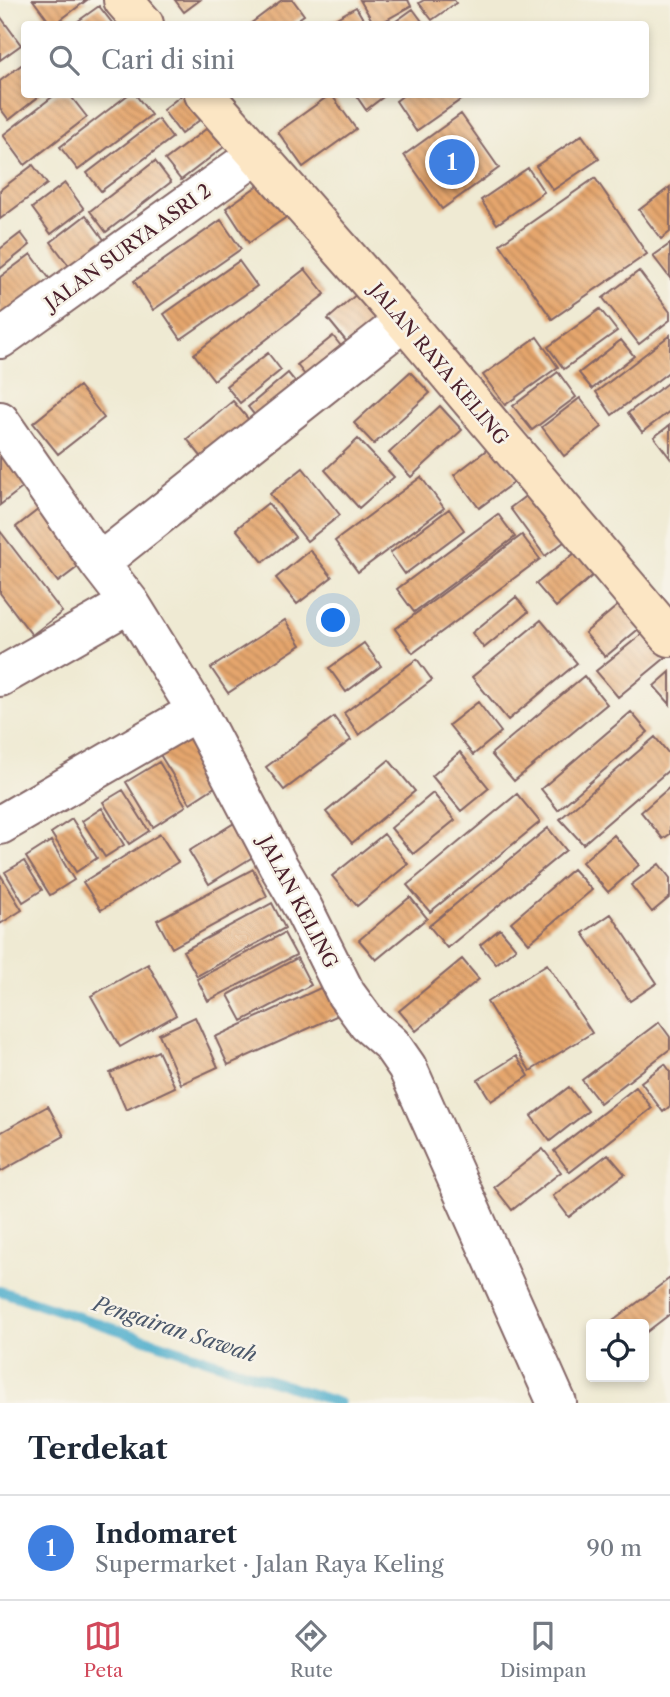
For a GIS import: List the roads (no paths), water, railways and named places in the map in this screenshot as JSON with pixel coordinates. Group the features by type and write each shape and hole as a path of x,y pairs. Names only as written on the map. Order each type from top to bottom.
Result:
{"street":[{"path":"123,0 141,21"},
{"name":"JALAN RAYA KELING","path":"207,98 404,321 670,637"},
{"name":"JALAN SURYA ASRI 2","path":"0,339 256,155"},
{"path":"99,563 404,321"},
{"name":"JALAN KELING","path":"0,421 130,603 197,711 346,994 368,1024 391,1044 407,1067 557,1403"},
{"path":"0,677 130,603"},
{"path":"0,825 197,711"}],"waterway":[{"name":"Pengairan Sawah","path":"0,1291 339,1403"}],"place":[{"name":"Indomaret","path":"452,162"}]}
